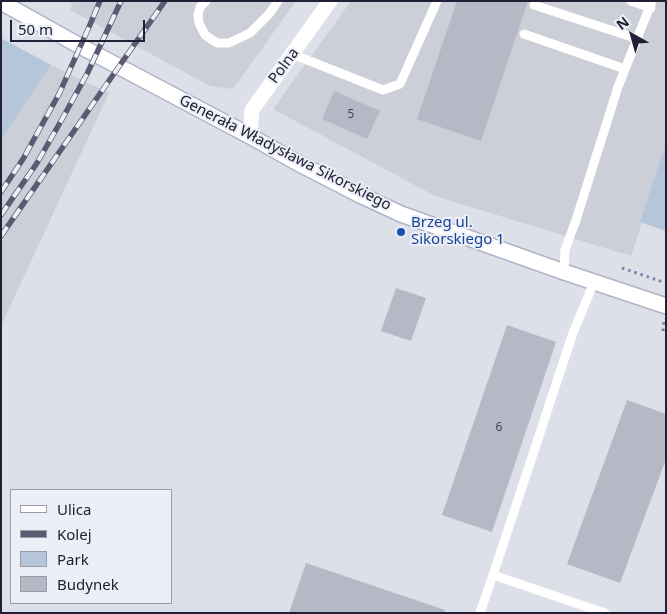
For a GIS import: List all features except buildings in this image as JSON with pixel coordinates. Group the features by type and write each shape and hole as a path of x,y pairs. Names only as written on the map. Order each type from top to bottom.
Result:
{"main road":[{"name":"Polna","path":"250,136 252,110 330,1"},
{"name":"Generała Władysława Sikorskiego","path":"1,2 304,166 401,214 666,306"}],"lane":[{"path":"206,1 200,7 198,14 199,23 205,35 217,43 229,43 250,32 269,14 278,1"},
{"path":"292,54 383,90 400,84 437,1"},
{"path":"564,272 565,250 618,87 652,4 631,1"},
{"path":"534,5 638,39"},
{"path":"524,34 625,69"},
{"path":"480,613 573,332 594,282"},
{"path":"492,575 605,613"}],"path":[{"path":"622,268 666,283"}],"shaded area":[{"path":"68,1 296,1 233,89 210,86 70,10 73,4"},
{"path":"351,1 666,1 666,150 631,256 435,196 273,109"},
{"path":"51,65 109,93 1,326 1,140"}],"green space":[{"path":"1,38 51,65 1,140"},
{"path":"666,143 666,231 640,222"}],"railway":[{"path":"1,192 23,159 59,94 100,1"},
{"path":"1,215 37,163 61,121 87,74 121,1"},
{"path":"1,236 165,1"}],"place":[{"name":"Brzeg ul. Sikorskiego 1","path":"401,232"}]}
